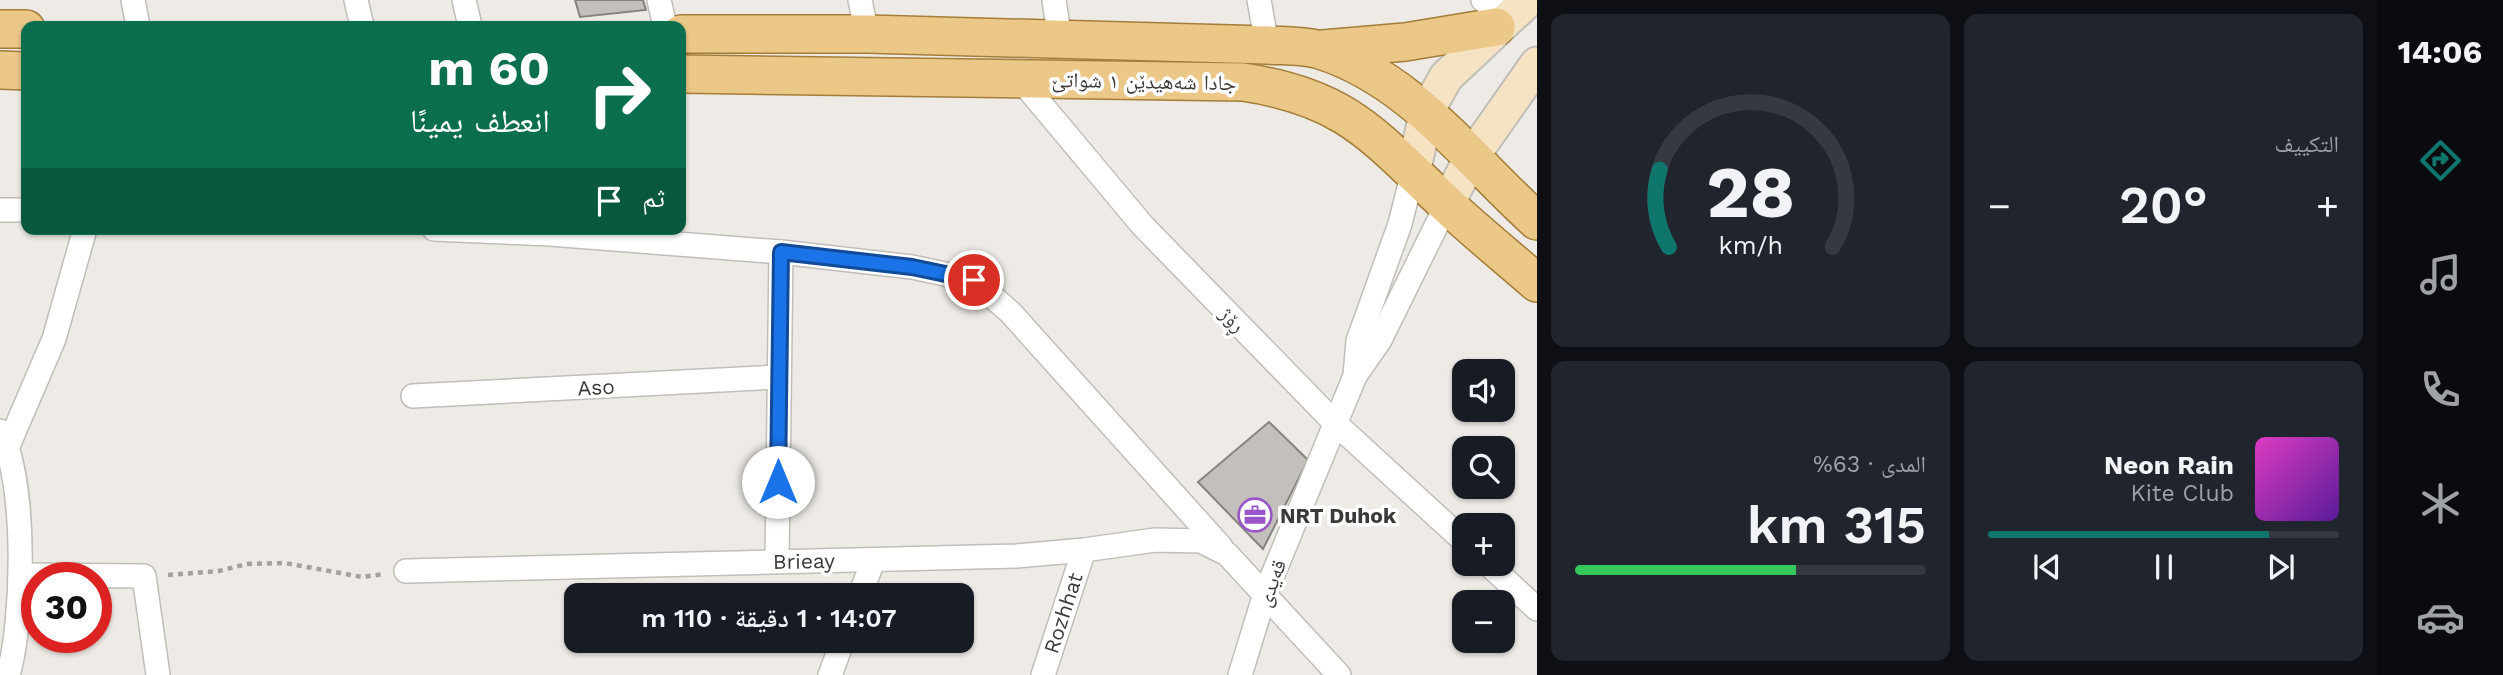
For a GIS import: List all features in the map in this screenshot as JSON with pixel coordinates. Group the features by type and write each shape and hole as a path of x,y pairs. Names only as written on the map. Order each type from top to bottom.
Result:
{"main road":[{"path":"1319,50 1405,42 1504,11"},
{"path":"1413,172 1427,111 1446,77 1504,11"},
{"name":"جادا شەهیدێن ١ شواتێ","path":"686,34 863,17 1060,40 1267,45 1319,50 1385,79 1427,111 1471,158 1537,221"},
{"path":"0,29 21,29"},
{"path":"1447,204 1471,158 1537,65"},
{"path":"0,71 21,71"},
{"name":"جادا شەهیدێن ١ شواتێ","path":"686,74 1243,82 1284,88 1318,99 1364,126 1537,283"}],"street":[{"path":"134,0 137,21"},
{"path":"356,0 361,21"},
{"path":"464,0 469,21"},
{"path":"659,0 663,21"},
{"path":"1054,0 1060,40"},
{"path":"1259,0 1267,45"},
{"name":"ڕۆژ","path":"1020,79 1143,226 1335,423 1452,530"},
{"name":"قەیدی","path":"1355,376 1358,341 1400,224 1413,172"},
{"name":"قەیدی","path":"1240,675 1265,594 1355,376 1380,340 1447,204"},
{"path":"0,210 21,210"},
{"path":"8,675 15,651 21,575 9,526 4,439 54,339 83,235"},
{"path":"563,235 781,252 912,267 974,280 1010,313 1339,675"},
{"path":"777,561 781,252"},
{"name":"Aso","path":"413,396 778,377"},
{"name":"Brieay","path":"406,572 777,561 873,561 1084,550 1155,540 1201,541 1227,554"},
{"name":"Rozhhat","path":"1043,675 1084,550"},
{"path":"865,583 873,561"},
{"path":"112,576 144,576 158,675"},
{"path":"1501,576 1537,609"},
{"path":"830,675 838,653"}],"path":[{"path":"144,576 285,563 362,577 406,572"}],"building":[{"path":"575,0 643,0 646,10 580,17"},
{"name":"NRT Duhok","path":"1269,422 1308,460 1263,549 1198,482"}],"place":[{"name":"NRT Duhok","path":"1255,515"}],"route":[{"path":"778,482 781,252 912,267 974,280"}]}
